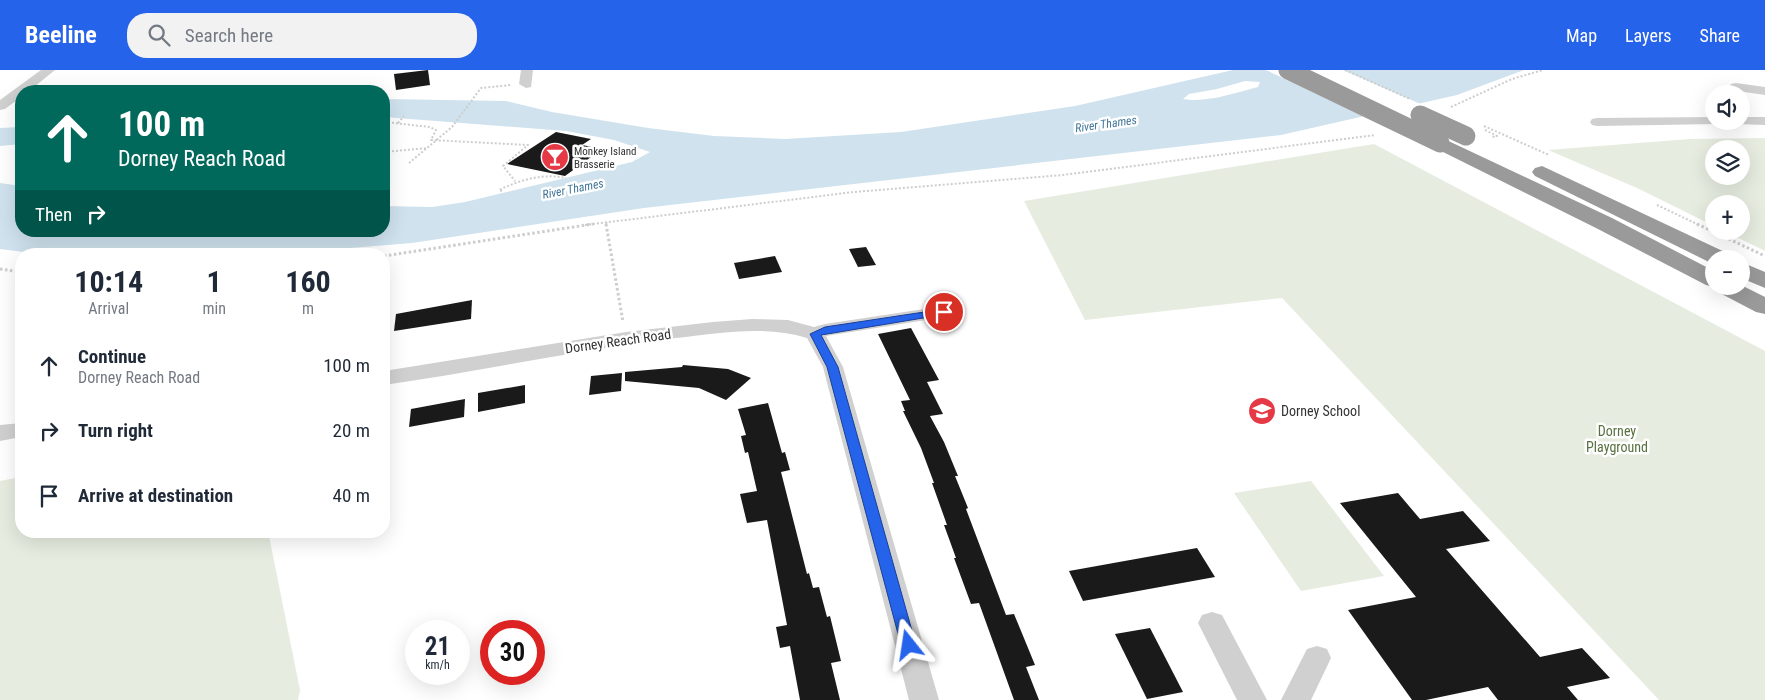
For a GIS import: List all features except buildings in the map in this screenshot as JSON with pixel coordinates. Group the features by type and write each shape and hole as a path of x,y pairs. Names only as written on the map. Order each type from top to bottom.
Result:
{"highway":[{"path":"1288,70 1604,223 1705,275"},
{"path":"1323,70 1466,136 1705,251"},
{"path":"1750,274 1765,281"},
{"path":"1742,295 1765,307"}],"street":[{"path":"29,85 49,70"},
{"path":"526,84 527,70"},
{"path":"0,106 15,95"},
{"path":"1750,98 1763,108 1750,116"},
{"path":"1597,122 1705,121"},
{"path":"924,700 833,367 815,334 825,330 944,312"},
{"name":"Dorney Reach Road","path":"390,377 626,338 752,325 788,326 815,334"},
{"path":"0,433 15,431"},
{"path":"1212,623 1252,700"},
{"path":"1296,700 1317,658"}],"path":[{"path":"1446,109 1512,79 1543,70"},
{"path":"409,163 439,141 481,88 526,84"},
{"path":"397,123 404,116"},
{"path":"390,122 430,127 436,130 431,140 528,145 503,166 515,182"},
{"path":"390,255 606,222 854,192 1063,174 1376,135"},
{"path":"390,151 429,148"},
{"path":"502,192 499,190 515,182 547,176 566,178"},
{"path":"606,222 626,338"},
{"path":"0,269 15,271"}],"green space":[{"path":"1765,138 1765,251 1742,240 1750,240 1750,195 1705,195 1705,222 1637,188 1548,150 1690,139"},
{"name":"Dorney Playground","path":"1374,144 1765,351 1765,700 1659,700 1282,298 1085,320 1024,201"},
{"path":"15,478 15,538 269,538 300,690 298,700 0,700 0,481"},
{"path":"1311,481 1384,576 1301,591 1234,493"}],"water":[{"name":"River Thames","path":"1233,70 1524,70 1457,95 1281,135 644,208 412,243 350,248 15,248 15,251 0,249 0,183 15,185 15,237 390,237 390,206 432,207 465,202 632,162 650,152 614,140 566,131 390,117 390,99 506,101 552,112 648,128 714,136 785,139 901,132 1075,106","holes":["1245,81 1260,82 1258,87 1221,97 1202,100 1183,99 1189,94"]},
{"path":"15,127 15,145 0,146 0,128"}],"pier":[{"path":"1266,70 1343,70 1423,105 1367,118"}],"place":[{"name":"Monkey Island Brasserie","path":"555,157"},
{"name":"Dorney School","path":"1262,411"}],"route":[{"path":"909,645 833,367 815,334 825,330 944,312"}]}
